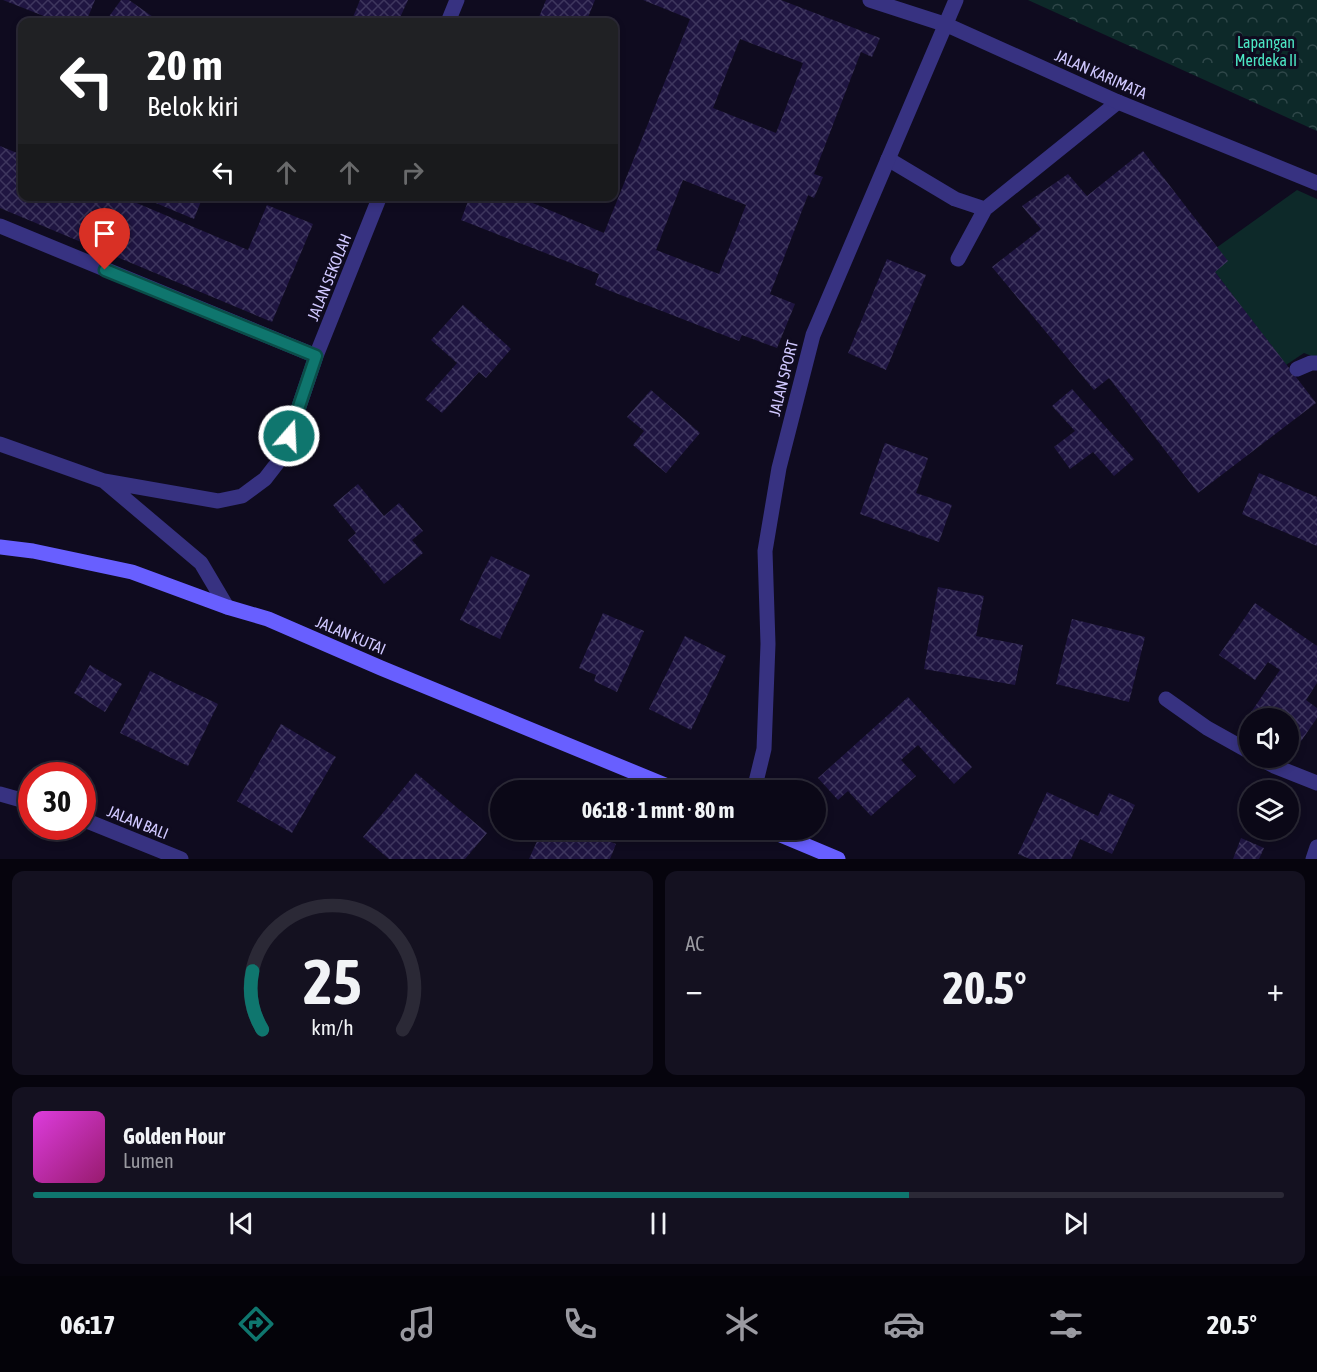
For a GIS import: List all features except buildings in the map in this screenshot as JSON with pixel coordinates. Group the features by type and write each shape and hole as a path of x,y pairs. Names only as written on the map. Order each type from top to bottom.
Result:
{"street":[{"path":"450,18 457,0"},
{"name":"JALAN KARIMATA","path":"870,0 947,25 1118,102 1317,183"},
{"name":"JALAN SPORT","path":"756,780 765,737 768,644 765,550 779,468 813,335 956,0"},
{"path":"958,259 985,209 1118,102"},
{"path":"888,159 956,199 985,209"},
{"name":"JALAN SEKOLAH","path":"104,481 218,501 242,496 265,479 282,457 316,356 378,201"},
{"path":"0,226 316,356"},
{"path":"1298,369 1311,363 1317,363"},
{"path":"0,444 104,481 201,563 227,607"},
{"name":"JALAN KUTAI","path":"0,547 33,551 132,572 227,607 268,619 653,780"},
{"path":"1166,699 1207,728 1239,746"},
{"path":"1279,768 1317,783"},
{"path":"0,794 18,799"},
{"name":"JALAN BALI","path":"96,825 181,859"},
{"path":"793,840 838,859"},
{"path":"1313,859 1317,847"}],"green space":[{"name":"Lapangan Merdeka II","path":"1028,0 1317,0 1317,131"},
{"path":"1297,190 1317,199 1317,358 1304,353 1286,365 1215,272 1216,248"}],"route":[{"path":"105,270 316,356 289,436"}]}
